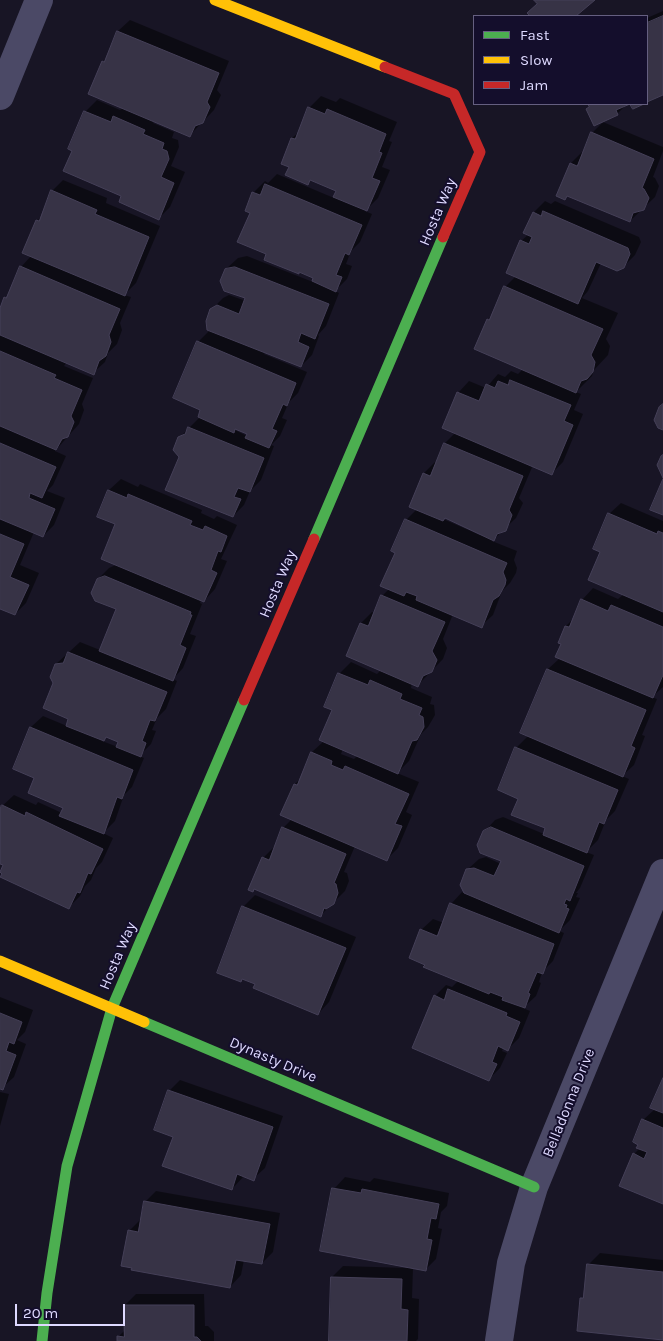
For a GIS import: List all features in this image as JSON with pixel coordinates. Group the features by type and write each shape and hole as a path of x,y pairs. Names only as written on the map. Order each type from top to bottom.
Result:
{"street":[{"path":"0,96 40,0"},
{"name":"Hosta Way","path":"42,1341 47,1293 67,1166 112,1008 480,152 454,94 215,0"},
{"name":"Belladonna Drive","path":"499,1341 511,1263 534,1187 663,873"},
{"name":"Dynasty Drive","path":"0,961 534,1187"}],"building":[{"path":"534,0 595,0 577,15 529,15 527,13 537,4"},
{"path":"663,16 663,95 648,102 648,23"},
{"path":"117,31 219,73 207,102 210,107 203,123 195,126 190,137 88,94"},
{"path":"588,105 628,105 616,110 618,115 594,126 586,109 589,107"},
{"path":"631,105 642,105 633,109"},
{"path":"308,107 325,114 327,109 386,134 379,152 382,153 372,178 380,181 367,211 333,197 336,191 310,180 308,185 285,175 289,167 281,164 291,138 295,139"},
{"path":"84,111 111,122 113,116 145,130 143,134 164,143 162,149 167,151 169,159 161,177 174,183 159,220 119,202 121,196 63,171 72,151 68,149"},
{"path":"591,132 654,159 642,188 649,198 644,210 633,213 630,222 567,196 565,200 556,196 570,163 577,166"},
{"path":"265,184 362,225 349,255 345,253 336,275 342,277 336,292 312,281 313,278 264,260 266,254 237,242 250,213 245,211 252,192 260,195"},
{"path":"51,190 97,210 95,214 149,237 125,296 22,253 36,220 39,221"},
{"path":"543,211 628,248 630,254 624,268 617,271 596,262 578,304 506,273 520,240 529,244 532,237 523,233 533,212 541,216"},
{"path":"20,266 120,309 109,335 111,342 106,356 99,361 94,375 0,335 0,308"},
{"path":"235,267 329,304 315,339 301,333 298,342 309,347 301,367 207,330 206,321 210,309 217,305 239,314 245,298 224,291 220,281 225,269"},
{"path":"504,286 603,329 591,355 595,362 593,372 587,379 581,381 576,393 474,349"},
{"path":"197,341 296,383 287,406 283,404 272,429 277,431 269,448 245,438 247,434 235,429 234,433 198,417 200,410 173,398"},
{"path":"0,351 56,375 54,378 82,390 71,416 74,422 68,437 62,439 56,450 0,426"},
{"path":"510,380 571,405 564,421 573,425 552,475 442,428 457,392 479,401 486,384 495,388 498,381 508,385"},
{"path":"663,404 663,430 658,428 654,420 659,407"},
{"path":"188,427 264,458 250,492 238,488 234,497 241,499 233,517 165,490 179,457 173,450 178,437 185,434"},
{"path":"0,443 56,467 42,498 30,493 29,498 55,509 43,537 0,519"},
{"path":"444,443 523,476 509,510 512,515 506,531 497,534 494,541 445,518 443,521 409,507 423,473 430,476"},
{"path":"663,455 663,478 657,465"},
{"path":"663,479 663,515 650,510"},
{"path":"108,490 127,498 128,494 192,521 190,525 203,530 205,526 227,536 221,552 218,551 211,570 217,573 204,602 101,559 115,524 97,517"},
{"path":"608,513 657,534 658,531 663,533 663,612 588,580 600,552 593,549"},
{"path":"405,519 507,563 503,572 506,580 505,585 499,596 493,600 482,628 416,600 417,596 406,592 404,596 380,586 395,553 391,551"},
{"path":"0,534 24,544 10,577 29,585 15,615 0,609"},
{"path":"105,576 191,612 190,615 192,615 180,645 186,648 173,681 99,651 116,609 95,601 91,593 97,579"},
{"path":"381,595 445,622 432,651 437,660 432,672 423,676 418,687 346,656 360,623 368,626"},
{"path":"581,599 608,611 611,605 663,627 663,675 653,698 555,657 561,644 558,643 565,626 569,627"},
{"path":"68,652 167,692 155,721 150,720 142,741 146,743 141,757 116,747 118,742 106,737 104,741 66,726 68,719 43,708 53,683 50,677 55,664 63,663"},
{"path":"547,669 646,710 631,746 635,748 623,777 520,733"},
{"path":"338,673 368,685 370,680 402,694 400,699 422,708 419,715 423,717 424,727 417,740 412,741 398,774 319,740 332,710 324,707"},
{"path":"30,727 133,770 122,799 117,797 104,834 59,816 63,808 28,793 34,778 13,769"},
{"path":"515,747 618,790 604,824 599,822 587,853 543,835 545,828 511,815 518,799 498,790"},
{"path":"311,752 332,761 331,765 343,770 345,766 409,794 395,824 402,826 387,861 280,815 294,784 297,785"},
{"path":"2,805 25,816 26,812 103,849 91,874 88,873 80,893 77,892 69,909 0,877 3,865 0,864 0,807"},
{"path":"282,827 346,854 334,883 338,893 334,904 326,909 324,908 321,917 254,889 253,892 248,890 262,857 269,860"},
{"path":"491,827 584,866 570,901 566,899 564,904 569,909 559,933 464,893 460,885 466,869 474,868 494,876 501,861 480,853 477,845 483,831"},
{"path":"450,903 554,944 543,974 537,972 528,993 530,994 525,1008 502,1000 503,997 490,992 489,994 423,967 425,965 409,958 420,929 437,936"},
{"path":"242,906 346,948 318,1015 253,988 255,984 242,979 241,982 217,973"},
{"path":"448,989 507,1013 506,1016 520,1022 508,1051 498,1046 492,1062 497,1064 489,1081 412,1048 434,995 444,1000"},
{"path":"0,1013 22,1022 14,1044 9,1042 6,1051 16,1055 3,1090 0,1089"},
{"path":"663,1078 663,1113 650,1108"},
{"path":"168,1090 273,1127 254,1181 237,1174 232,1190 162,1166 173,1137 154,1130"},
{"path":"642,1119 663,1128 663,1204 619,1186 633,1153 644,1159 647,1152 636,1148 638,1145 633,1142"},
{"path":"332,1188 361,1193 362,1189 439,1204 436,1219 431,1218 427,1239 432,1240 426,1271 320,1251"},
{"path":"144,1201 270,1224 262,1264 236,1260 230,1288 131,1270 132,1268 121,1266 128,1230 138,1232"},
{"path":"587,1264 663,1272 663,1340 577,1331 580,1298 583,1298"},
{"path":"331,1277 402,1279 401,1309 408,1310 407,1341 329,1341"},
{"path":"124,1305 194,1305 194,1337 201,1341 117,1341 117,1336 124,1337"}],"traffic: fast":[{"path":"314,539 443,237"},
{"path":"42,1341 47,1293 67,1166 112,1008 244,700"},
{"path":"144,1022 534,1187"}],"traffic: slow":[{"path":"215,0 385,67"},
{"path":"0,961 144,1022"}],"traffic: jam":[{"path":"385,67 454,94 480,152 443,237"},
{"path":"244,700 314,539"}]}
